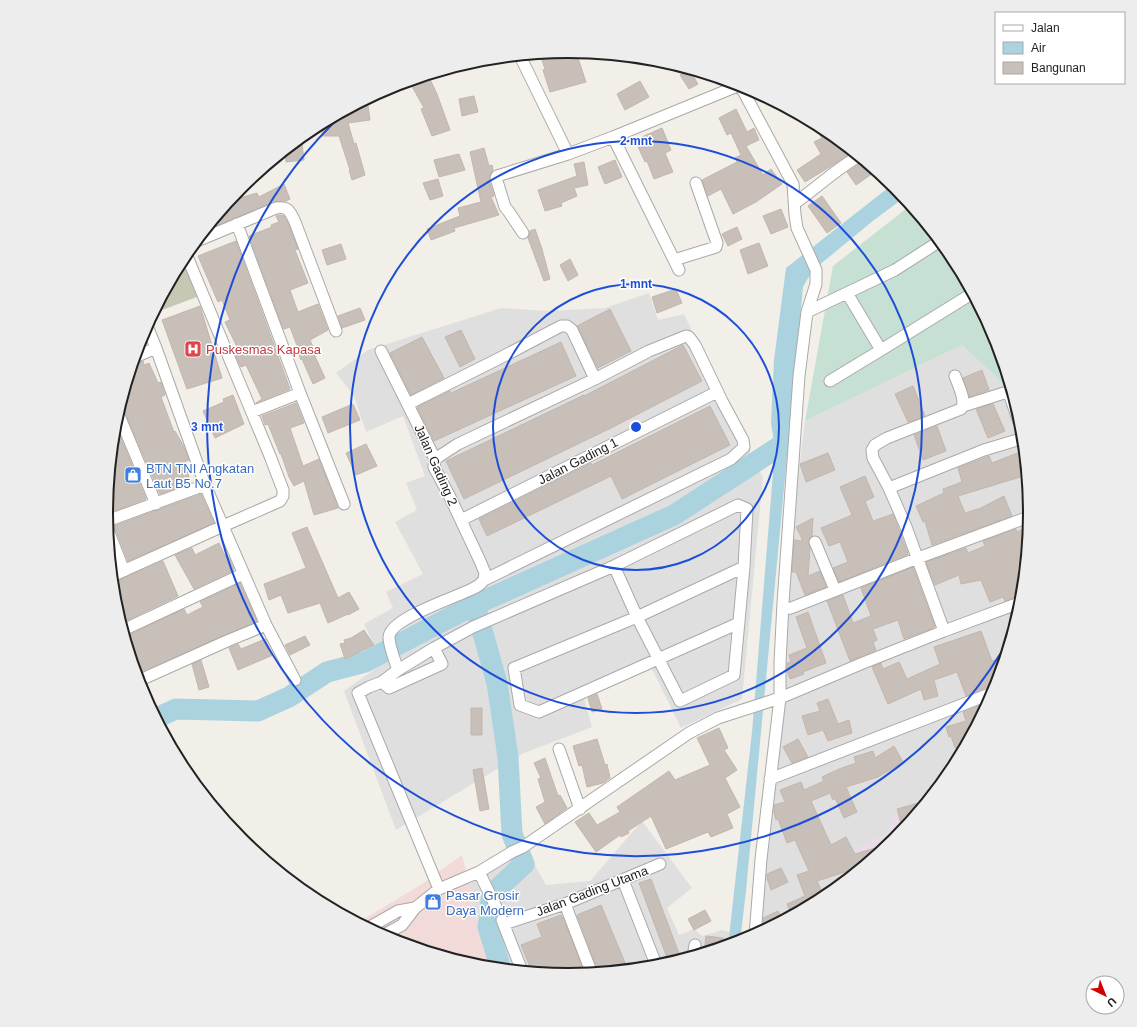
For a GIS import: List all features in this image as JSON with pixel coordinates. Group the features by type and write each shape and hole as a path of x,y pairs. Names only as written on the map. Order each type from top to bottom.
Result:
{"street":[{"path":"522,61 568,154"},
{"path":"523,233 505,207 496,178 497,176 568,154 731,88"},
{"path":"745,94 793,184 797,228 816,270 816,284 807,312 799,376 783,609 780,698 761,859 756,928"},
{"path":"613,137 677,265 716,247 717,243 696,183"},
{"path":"795,203 838,169 854,159"},
{"path":"206,237 276,208 283,207 289,211 298,229 336,331"},
{"path":"237,224 300,393 344,504"},
{"path":"807,312 895,270 936,244"},
{"path":"117,574 271,506 280,501 283,496 283,490 270,456 189,261"},
{"path":"847,293 881,350"},
{"path":"830,381 968,295"},
{"path":"408,404 560,326 567,326 572,330 595,379"},
{"path":"150,334 205,484 266,625 295,680"},
{"path":"396,665 389,636 392,629 400,623 442,601 479,586 484,580 731,458 744,447 743,440 717,392 695,345 686,336 649,351 595,379 458,444 435,459"},
{"path":"142,354 156,348"},
{"name":"Jalan Gading 2","path":"381,351 435,459 434,467 480,561 485,573 484,580"},
{"path":"955,376 963,406"},
{"name":"Jalan Gading 1","path":"461,520 717,392"},
{"path":"252,412 300,393"},
{"path":"944,631 906,526 889,488 873,458 872,450 875,445 887,438 961,409 963,406 1004,393 1008,394"},
{"path":"122,423 156,504"},
{"path":"889,488 984,450 1018,440"},
{"path":"113,519 156,504 205,484"},
{"path":"439,889 358,693 368,687 382,682 396,665 434,648 491,618 614,566 738,505 747,509 744,567 734,675 680,701 637,617 614,566"},
{"path":"783,609 791,608 1024,519"},
{"path":"815,542 835,590"},
{"path":"114,546 124,571"},
{"path":"738,623 539,712 520,705 514,668 637,617 744,567"},
{"path":"128,628 243,574"},
{"path":"389,932 402,925 416,908 439,889 479,872 512,852 524,847 689,733 718,718 780,698 863,663 1014,605"},
{"path":"144,678 266,625"},
{"path":"382,682 389,688 442,664 434,648"},
{"path":"770,779 986,696"},
{"path":"559,749 580,809"},
{"name":"Jalan Gading Utama","path":"520,966 503,922 564,904 660,864"},
{"path":"479,872 496,907"},
{"path":"623,880 654,960"},
{"path":"564,904 590,968"},
{"path":"373,925 398,911 416,908"},
{"path":"694,951 695,945"}],"shaded area":[{"path":"907,208 930,236 963,286 989,339 1000,367 1005,386 962,345 805,421 833,266"},
{"path":"187,265 197,297 161,310"},
{"path":"649,293 658,320 684,314 722,394 748,444 751,458 763,477 742,699 681,728 652,669 583,695 592,727 524,753 396,830 344,691 383,663 364,624 393,608 386,592 423,574 395,522 417,510 406,483 425,476 403,416 366,432 354,396 336,373 368,350 501,308 548,311 605,308"},
{"path":"962,345 1005,386 1015,425 1020,454 1023,484 1023,543 1015,602 1000,660 977,715 947,767 921,802 897,809 888,833 844,856 849,873 846,875 796,908 756,924 777,646 805,421"},
{"path":"921,802 891,836 849,873 844,856 888,833 897,809"},
{"path":"642,821 692,888 667,908 679,935 694,929 702,936 722,930 730,932 729,940 686,953 628,965 568,969 509,965 506,964 494,935 472,910 448,896 527,851 546,885 590,881"},
{"name":"Pasar Grosir Daya Modern","path":"462,855 478,919 495,963 422,945 363,920 422,884"}],"water":[{"path":"888,188 900,201 812,271 803,287 746,891 741,935 729,940 752,732 775,448 771,423 774,360 786,268"}],"building":[{"path":"578,58 586,82 550,92 543,70 545,69 542,59"},
{"path":"683,73 693,76 698,84 689,89 680,75"},
{"path":"430,80 450,130 432,136 421,109 424,108 412,86"},
{"path":"640,81 649,97 625,110 617,94"},
{"path":"474,96 478,112 462,116 459,99"},
{"path":"368,105 370,120 348,123 354,144 356,143 365,175 352,180 339,136 322,136 322,130"},
{"path":"736,109 747,132 754,128 759,140 746,146 763,175 771,169 782,184 756,202 733,214 721,189 708,196 702,180 737,162 735,158 741,155 731,133 727,135 719,118"},
{"path":"662,128 671,150 665,153 673,172 654,179 647,161 645,162 635,140"},
{"path":"818,133 849,155 805,182 797,170 821,154 814,142 822,138"},
{"path":"302,144 304,160 286,162 286,157"},
{"path":"484,148 489,166 492,165 493,170 489,180 494,196 491,197 499,215 454,228 455,231 431,240 427,229 460,216 458,208 481,202 470,152"},
{"path":"459,154 465,170 439,177 434,160"},
{"path":"615,160 622,177 605,184 598,167"},
{"path":"584,162 588,185 574,188 577,196 561,203 562,206 545,211 538,190 577,176 574,164"},
{"path":"859,163 872,174 856,185 847,172"},
{"path":"438,179 443,196 430,200 423,183"},
{"path":"284,184 290,199 286,201 273,202 215,226 240,198 257,193 259,197"},
{"path":"822,196 841,223 827,233 808,206"},
{"path":"781,209 788,227 771,234 763,216"},
{"path":"276,216 284,216 289,225 298,249 295,250 308,283 290,290 298,312 318,304 328,330 310,340 316,354 314,354 325,378 313,384 302,359 301,360 290,327 283,328 249,236 272,227 271,225 279,222"},
{"path":"737,227 742,239 728,246 722,234"},
{"path":"535,229 550,279 544,281 528,238 530,231"},
{"path":"236,241 290,389 256,403 262,399 246,365 241,367 237,359 235,353 239,351 225,322 230,320 222,300 218,302 198,256"},
{"path":"759,243 768,266 748,274 740,250"},
{"path":"341,244 346,259 327,265 322,250"},
{"path":"570,259 578,275 568,281 560,265"},
{"path":"676,289 682,303 657,313 652,297"},
{"name":"Puskesmas Kapasa","path":"200,306 222,378 187,389 162,320"},
{"path":"360,308 365,320 342,328 338,316"},
{"path":"610,309 631,351 598,368 577,326"},
{"path":"461,330 475,359 460,367 445,337"},
{"path":"422,337 444,378 411,395 390,353"},
{"path":"561,342 576,376 434,441 417,407 450,391 451,393"},
{"path":"683,345 702,381 613,427 464,499 446,461 584,396"},
{"path":"143,361 144,365 149,363 158,383 161,382 165,395 161,397 174,432 175,431 183,445 189,460 184,462 191,483 160,494 125,412 139,362"},
{"path":"982,370 989,390 969,397 963,378"},
{"path":"913,386 925,416 908,422 895,394"},
{"path":"233,395 244,424 215,438 203,411 224,402 223,399"},
{"path":"296,403 304,423 290,428 303,466 319,459 338,508 314,515 304,481 294,486 268,424 265,425 262,416"},
{"path":"353,404 360,420 328,433 322,417"},
{"path":"993,404 1005,431 988,438 976,409"},
{"path":"710,406 730,445 622,499 611,476 487,536 479,519"},
{"path":"937,426 946,451 923,460 914,435"},
{"path":"120,436 146,499 113,511 114,484"},
{"path":"366,444 377,466 356,475 346,453"},
{"path":"1020,452 1022,476 958,496 965,513 981,508 1004,496 1012,516 932,545 925,521 923,522 916,506 944,493 943,489 962,482 958,468 989,456 992,463"},
{"path":"828,453 835,470 806,482 800,464"},
{"path":"865,476 874,497 865,501 873,521 893,514 908,554 839,582 833,568 848,562 840,542 829,546 821,528 852,515 840,487"},
{"path":"201,494 214,523 128,561 114,526"},
{"path":"813,518 812,536 808,541 810,549 808,576 820,571 826,587 805,595 796,572 792,572 794,540 803,541 796,527"},
{"path":"307,527 338,598 349,592 359,609 328,623 320,603 288,613 281,595 269,600 264,584 306,568 292,533"},
{"path":"1016,529 1017,532 1023,529 1020,573 1016,597 1005,601 1003,597 990,602 981,580 961,584 959,575 935,585 926,562 966,548 968,553 985,546 983,541"},
{"path":"219,543 225,556 227,555 230,560 234,570 194,589 175,555 192,548 195,555"},
{"path":"163,561 178,596 126,620 118,581"},
{"path":"913,567 935,627 904,639 898,620 873,629 877,640 873,642 876,650 850,661 827,601 843,595 853,623 871,616 861,588"},
{"path":"240,583 257,621 142,672 130,635 184,609 187,615 203,607 200,602"},
{"path":"808,612 826,663 790,679 787,670 787,663 791,662 789,655 807,648 796,617"},
{"path":"364,630 374,645 345,659 340,644 345,643 344,640 351,638"},
{"path":"981,631 992,661 1001,658 990,686 966,696 957,672 934,680 938,696 924,700 921,689 888,704 872,667 881,663 883,669 899,662 907,679 940,664 934,647"},
{"path":"305,636 310,645 290,655 285,645"},
{"path":"265,639 273,655 238,670 229,648 238,644 241,649"},
{"path":"201,660 209,687 199,690 192,664"},
{"path":"597,694 602,709 592,712 588,698"},
{"path":"828,699 838,724 849,720 852,733 828,741 823,730 808,735 802,716 820,711 817,703"},
{"path":"982,704 963,741 960,746 955,748 946,727 966,721 963,712"},
{"path":"471,708 482,708 482,735 471,735"},
{"path":"719,728 728,748 724,750 737,770 725,778 740,807 727,814 733,828 711,837 708,832 666,849 651,816 628,831 629,833 621,837 620,835 596,852 575,822 589,813 597,825 620,812 617,807 669,771 675,780 710,765 697,738"},
{"path":"597,739 605,765 607,764 610,778 603,783 587,787 582,765 579,766 573,746"},
{"path":"798,739 808,757 792,763 783,747"},
{"path":"894,746 903,762 878,777 846,787 857,812 844,818 835,798 833,800 830,793 811,801 831,845 846,837 855,854 879,847 849,873 848,871 817,881 822,892 790,911 787,904 805,896 797,875 809,871 795,840 787,843 778,819 776,820 774,805 785,802 780,790 801,782 804,790 824,781 822,777 856,763 854,757 873,751 875,758"},
{"path":"545,758 558,796 560,795 567,808 545,824 536,807 545,802 538,779 541,778 534,763"},
{"path":"482,768 489,809 480,811 473,770"},
{"path":"921,802 901,825 897,809"},
{"path":"781,868 788,882 771,890 767,874"},
{"path":"651,879 679,955 667,958 639,883"},
{"path":"601,905 626,965 597,968 577,915"},
{"path":"705,910 711,921 694,930 688,919"},
{"path":"778,911 781,916 763,925 763,918"},
{"path":"561,915 583,969 530,967 521,945 542,937 537,924"},
{"path":"706,936 723,938 723,942 705,948"}],"waterway":[{"path":"161,716 176,709 258,711 289,697 327,672 365,662 470,607 674,515 780,446"},
{"path":"475,605 497,683 508,757 512,834 524,864 492,894 488,927 499,963"}],"place":[{"name":"Puskesmas Kapasa","path":"193,349"},
{"name":"BTN TNI Angkatan Laut B5 No.7","path":"133,475"},
{"name":"Pasar Grosir Daya Modern","path":"433,902"}]}
